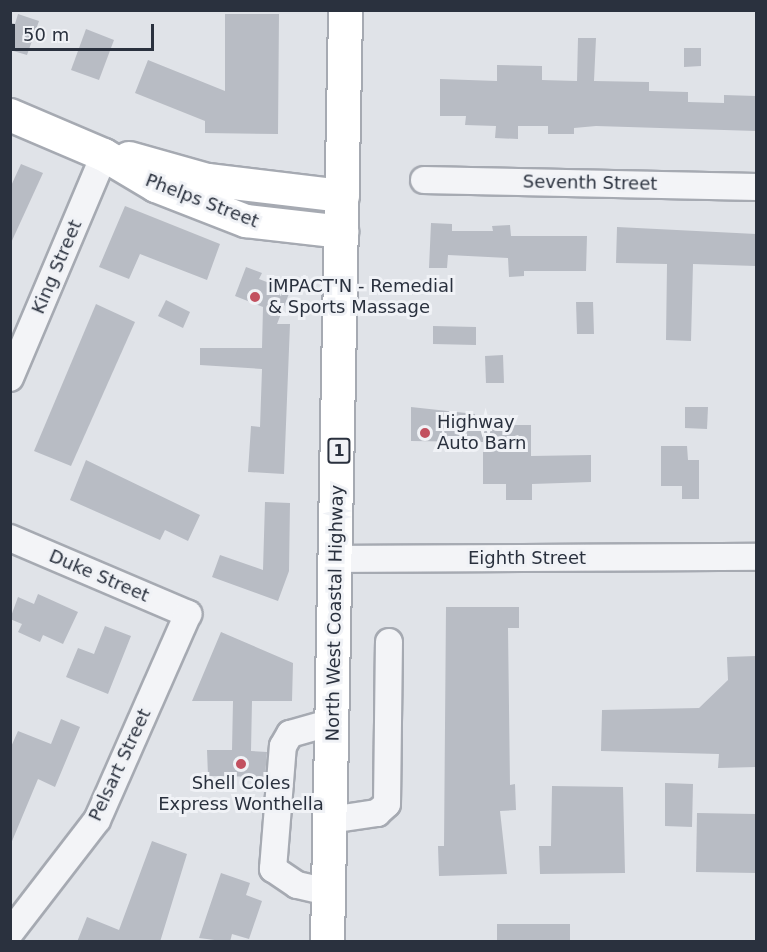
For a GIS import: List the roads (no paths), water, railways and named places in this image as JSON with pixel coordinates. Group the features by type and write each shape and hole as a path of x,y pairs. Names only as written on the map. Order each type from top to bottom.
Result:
{"highway":[{"name":"North West Coastal Highway","path":"328,942 337,560 345,10"}],"main road":[{"name":"Phelps Street","path":"10,115 104,155 156,186 246,221 342,232"},
{"name":"Phelps Street","path":"104,155 150,161 208,180 255,188 343,196"}],"street":[{"name":"King Street","path":"10,378 104,155"},
{"name":"Seventh Street","path":"424,180 756,187"},
{"name":"Duke Street","path":"10,538 188,614"},
{"name":"Eighth Street","path":"717,557 756,568"},
{"name":"Eighth Street","path":"337,560 756,557"},
{"name":"Pelsart Street","path":"10,933 97,820 188,614"},
{"path":"330,820 377,813 387,804 389,642"},
{"path":"328,892 297,885 273,869 283,746 290,734 332,722"}],"place":[{"name":"iMPACT'N - Remedial & Sports Massage","path":"255,297"},
{"name":"Highway Auto Barn","path":"425,433"},
{"name":"Shell Coles Express Wonthella","path":"241,764"}]}
